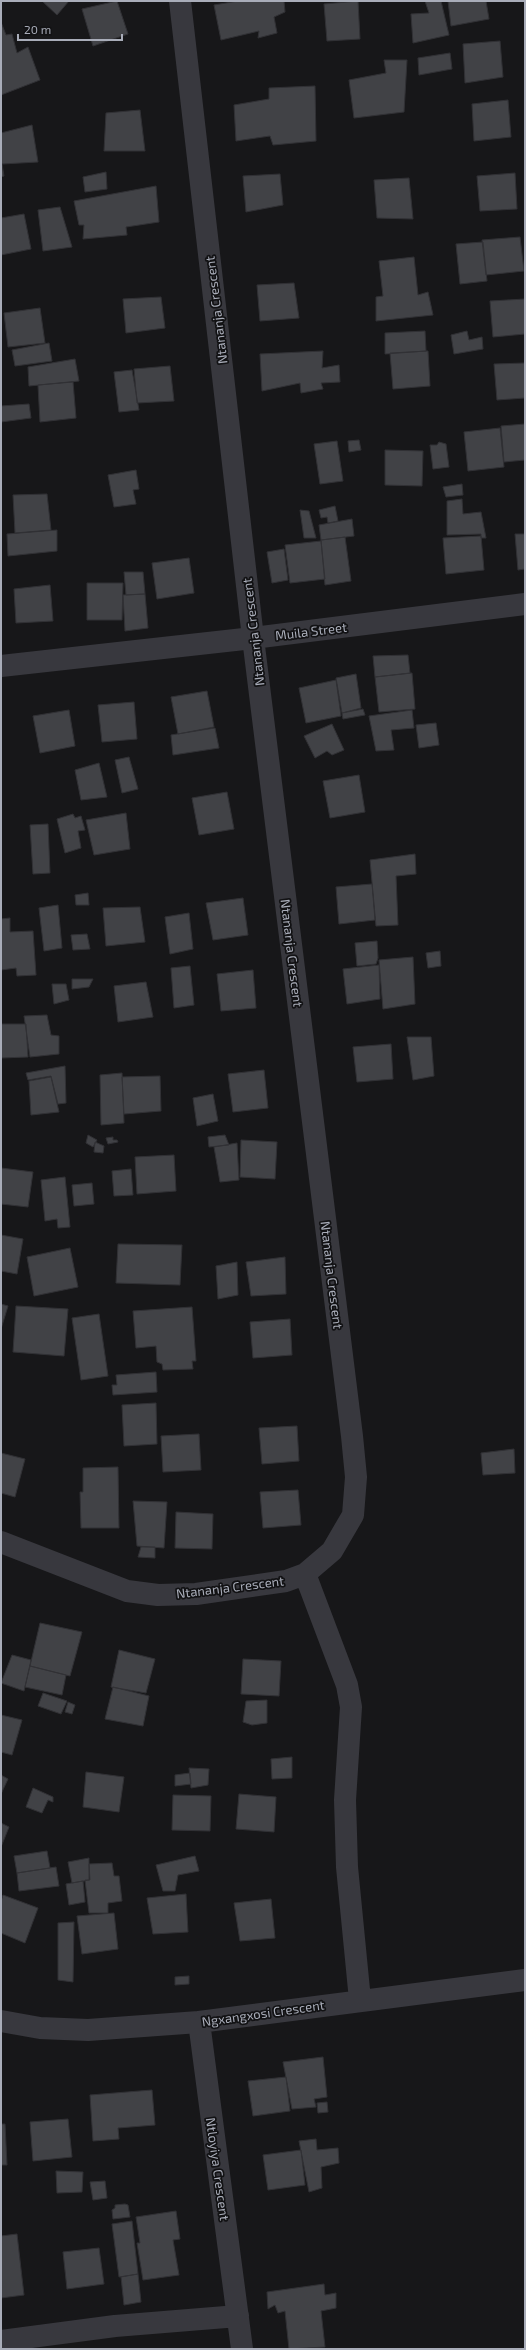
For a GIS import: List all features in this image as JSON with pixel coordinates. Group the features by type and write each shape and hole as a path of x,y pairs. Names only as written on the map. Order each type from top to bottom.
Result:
{"street":[{"name":"Ntananja Crescent","path":"1,1542 127,1592 158,1595 196,1594 286,1581 305,1574 332,1551 343,1535 353,1515 356,1477 253,638 180,1"},
{"name":"Muila Street","path":"1,666 253,638 525,604"},
{"path":"305,1574 346,1685 351,1707 345,1800 347,1868 360,2000"},
{"name":"Ngxangxosi Crescent","path":"1,2021 40,2028 88,2030 199,2022 360,2000 525,1980"},
{"name":"Ntloyiya Crescent","path":"199,2022 242,2349"},
{"path":"1,2341 115,2326 238,2316"}],"building":[{"path":"42,1 69,1 57,15"},
{"path":"117,1 128,34 93,46 82,9"},
{"path":"238,1 284,1 285,12 274,17 277,33 258,38 259,31 221,40 214,5"},
{"path":"358,1 360,39 327,41 324,4"},
{"path":"425,1 441,1 449,35 413,43 411,14 429,13"},
{"path":"448,1 486,1 489,19 451,26"},
{"path":"1,22 6,35 12,34 17,53 28,47 40,80 1,95"},
{"path":"500,41 503,77 465,83 463,44"},
{"path":"450,53 452,69 419,75 418,58"},
{"path":"384,60 407,60 404,112 354,118 349,80 386,73"},
{"path":"315,86 316,141 273,145 270,136 236,141 234,105 269,99 269,88"},
{"path":"508,100 511,137 474,141 472,104"},
{"path":"140,110 145,151 104,151 106,113"},
{"path":"32,125 38,162 2,164 4,176 1,177 1,133"},
{"path":"106,172 107,189 85,192 83,177"},
{"path":"515,173 517,209 480,211 477,176"},
{"path":"280,174 283,205 246,212 243,176"},
{"path":"409,178 413,219 377,218 374,180"},
{"path":"156,186 159,222 126,227 127,235 83,239 84,225 79,225 74,201"},
{"path":"60,207 72,247 43,251 38,210"},
{"path":"24,214 31,249 1,255 1,218"},
{"path":"520,237 524,271 486,275 482,240"},
{"path":"483,242 487,281 460,284 456,244"},
{"path":"414,257 418,295 428,292 433,315 376,321 376,297 383,296 379,261"},
{"path":"294,283 299,318 260,321 257,285"},
{"path":"161,297 165,328 126,333 123,299"},
{"path":"525,299 525,334 493,337 490,301"},
{"path":"40,308 45,343 8,347 4,313"},
{"path":"425,331 426,351 385,354 385,333"},
{"path":"467,331 469,340 482,337 483,349 454,354 451,335"},
{"path":"49,343 52,361 15,366 12,350"},
{"path":"323,351 322,368 339,365 340,382 321,383 323,389 301,393 300,383 262,391 260,354"},
{"path":"428,351 430,386 393,389 390,353"},
{"path":"75,359 79,381 29,386 28,367"},
{"path":"525,363 525,398 497,400 494,364"},
{"path":"170,366 174,401 137,403 134,369"},
{"path":"132,370 139,410 119,412 114,372"},
{"path":"73,382 76,418 40,422 38,385"},
{"path":"29,404 31,418 1,422 1,406"},
{"path":"525,424 525,460 504,462 501,426"},
{"path":"500,428 504,467 468,471 464,432"},
{"path":"359,440 361,450 349,452 348,441"},
{"path":"337,441 343,481 320,484 314,444"},
{"path":"439,442 446,444 449,467 433,469 430,445 437,445"},
{"path":"385,450 423,451 422,486 385,485"},
{"path":"136,470 139,489 133,490 136,504 114,507 108,475"},
{"path":"462,484 463,495 446,497 443,487"},
{"path":"47,494 51,530 15,533 13,495"},
{"path":"462,499 463,514 481,512 486,538 481,538 481,534 447,535 447,501"},
{"path":"335,506 338,521 328,523 327,517 321,518 319,510"},
{"path":"300,510 309,511 316,538 304,538"},
{"path":"352,519 354,536 321,540 319,525"},
{"path":"57,530 57,551 8,556 7,534"},
{"path":"515,534 525,534 525,569 518,570"},
{"path":"481,536 484,570 446,574 443,538"},
{"path":"345,537 351,581 325,585 321,540"},
{"path":"321,541 325,579 290,583 285,545"},
{"path":"284,549 288,580 272,583 267,552"},
{"path":"189,558 194,593 157,599 152,563"},
{"path":"124,572 143,572 145,594 126,595"},
{"path":"87,583 123,583 122,620 87,620"},
{"path":"50,585 53,621 16,623 14,589"},
{"path":"145,594 148,628 125,631 123,595"},
{"path":"408,655 410,673 375,677 373,656"},
{"path":"412,673 415,709 379,712 375,677"},
{"path":"356,674 361,708 342,713 336,678"},
{"path":"336,680 341,716 306,723 299,688"},
{"path":"207,691 214,727 178,734 171,697"},
{"path":"134,702 137,739 102,742 98,705"},
{"path":"363,709 365,715 343,719 342,713"},
{"path":"69,710 75,746 40,753 33,716"},
{"path":"412,710 414,728 391,730 394,750 376,751 369,716"},
{"path":"436,723 439,745 419,748 416,725"},
{"path":"332,724 344,750 332,755 327,751 315,758 304,736"},
{"path":"215,728 219,748 173,755 171,735"},
{"path":"129,757 138,789 122,793 115,760"},
{"path":"99,763 107,797 81,800 75,770"},
{"path":"359,775 365,812 330,818 323,781"},
{"path":"227,792 234,829 199,835 192,798"},
{"path":"126,813 130,849 94,855 86,820"},
{"path":"73,814 75,818 81,816 85,830 78,831 81,848 65,853 57,819"},
{"path":"48,824 50,873 33,874 30,825"},
{"path":"415,854 416,874 396,876 398,925 376,926 370,860"},
{"path":"372,884 375,920 339,924 336,887"},
{"path":"88,893 89,905 76,905 75,895"},
{"path":"243,898 248,935 213,940 206,903"},
{"path":"58,905 62,948 44,951 39,908"},
{"path":"140,907 145,942 106,946 103,908"},
{"path":"189,913 193,949 170,954 165,917"},
{"path":"10,918 10,932 33,931 36,975 17,976 16,968 1,970 1,919"},
{"path":"87,934 90,949 73,950 71,935"},
{"path":"377,941 378,958 376,964 357,966 355,943"},
{"path":"440,951 441,966 428,968 426,953"},
{"path":"413,957 415,1004 383,1009 379,960"},
{"path":"379,965 380,999 347,1004 343,969"},
{"path":"190,966 194,1005 174,1008 171,968"},
{"path":"253,970 256,1008 221,1011 217,974"},
{"path":"72,979 93,979 89,987 72,989"},
{"path":"146,982 153,1017 118,1022 114,986"},
{"path":"52,984 66,984 69,1000 54,1004"},
{"path":"47,1015 51,1035 59,1036 59,1054 30,1057 24,1016"},
{"path":"1,1024 26,1024 28,1057 1,1058"},
{"path":"407,1037 431,1037 434,1076 413,1080"},
{"path":"391,1044 393,1079 357,1082 353,1047"},
{"path":"65,1066 66,1103 58,1104 51,1076 28,1080 26,1073"},
{"path":"264,1070 268,1108 233,1112 228,1074"},
{"path":"122,1073 124,1123 101,1125 100,1075"},
{"path":"160,1076 161,1111 124,1114 122,1077"},
{"path":"51,1077 59,1112 31,1115 29,1081"},
{"path":"213,1094 218,1121 197,1126 193,1098"},
{"path":"88,1135 97,1140 93,1147 86,1143"},
{"path":"225,1135 229,1145 209,1147 208,1137"},
{"path":"113,1137 113,1140 117,1140 118,1142 108,1144 106,1138"},
{"path":"241,1140 277,1142 275,1179 240,1177"},
{"path":"95,1142 104,1146 103,1153 94,1152"},
{"path":"237,1143 239,1180 220,1182 214,1147"},
{"path":"174,1155 176,1191 137,1194 135,1157"},
{"path":"1,1168 33,1172 28,1207 1,1204"},
{"path":"131,1169 133,1195 114,1196 112,1171"},
{"path":"65,1177 70,1227 58,1228 57,1219 45,1221 41,1180"},
{"path":"92,1183 94,1204 74,1206 72,1185"},
{"path":"1,1235 23,1239 17,1274 1,1271"},
{"path":"118,1244 182,1245 180,1285 116,1283"},
{"path":"70,1248 78,1287 34,1296 27,1257"},
{"path":"285,1257 286,1294 251,1296 246,1262"},
{"path":"237,1262 238,1295 218,1299 216,1266"},
{"path":"1,1304 8,1306 1,1329"},
{"path":"16,1306 68,1309 64,1356 13,1352"},
{"path":"192,1307 196,1361 192,1361 193,1369 163,1370 162,1364 157,1362 156,1346 136,1348 133,1311"},
{"path":"99,1314 108,1376 81,1380 72,1318"},
{"path":"290,1319 292,1355 253,1358 250,1322"},
{"path":"156,1372 157,1392 113,1395 112,1385 117,1385 116,1375"},
{"path":"156,1403 157,1444 124,1446 122,1405"},
{"path":"297,1426 299,1461 262,1464 259,1428"},
{"path":"199,1434 201,1470 163,1472 161,1436"},
{"path":"514,1449 515,1473 483,1475 481,1453"},
{"path":"1,1453 25,1459 15,1497 1,1493"},
{"path":"118,1467 119,1528 81,1528 80,1492 83,1492 83,1468"},
{"path":"298,1490 301,1525 263,1528 260,1492"},
{"path":"133,1501 167,1502 164,1548 137,1546"},
{"path":"176,1512 213,1514 212,1549 175,1548"},
{"path":"141,1547 155,1547 155,1558 138,1557"},
{"path":"40,1623 82,1632 70,1676 30,1666"},
{"path":"119,1650 155,1659 146,1693 111,1687"},
{"path":"12,1655 31,1660 24,1691 1,1683"},
{"path":"243,1659 281,1661 279,1696 241,1694"},
{"path":"30,1666 66,1675 62,1695 25,1687"},
{"path":"113,1687 149,1696 143,1726 105,1719"},
{"path":"43,1693 67,1701 61,1714 38,1706"},
{"path":"267,1700 267,1723 252,1725 243,1722 246,1701"},
{"path":"68,1702 75,1705 72,1714 65,1712"},
{"path":"1,1715 22,1720 12,1755 1,1752"},
{"path":"292,1757 292,1778 272,1779 271,1759"},
{"path":"189,1768 209,1769 208,1785 191,1788"},
{"path":"86,1772 124,1777 119,1812 83,1807"},
{"path":"190,1773 191,1784 175,1786 175,1775"},
{"path":"1,1775 8,1779 1,1794"},
{"path":"33,1788 53,1797 53,1802 48,1800 42,1813 26,1807"},
{"path":"239,1794 276,1797 274,1832 236,1829"},
{"path":"173,1795 211,1796 210,1831 172,1830"},
{"path":"1,1823 9,1827 1,1847"},
{"path":"47,1851 50,1868 17,1873 14,1856"},
{"path":"195,1856 199,1871 178,1875 175,1891 163,1891 156,1865"},
{"path":"89,1858 89,1880 72,1883 68,1862"},
{"path":"112,1863 114,1876 119,1876 122,1901 108,1903 108,1913 89,1913 85,1880 90,1880 89,1864"},
{"path":"56,1867 59,1886 19,1891 17,1873"},
{"path":"83,1881 85,1902 69,1905 66,1884"},
{"path":"186,1894 188,1932 153,1934 147,1898"},
{"path":"3,1895 38,1908 25,1943 1,1933 1,1901"},
{"path":"271,1899 275,1938 240,1941 234,1903"},
{"path":"114,1913 118,1949 82,1954 77,1916"},
{"path":"74,1922 73,1982 58,1980 58,1923"},
{"path":"189,1976 189,1984 175,1985 175,1977"},
{"path":"323,2057 327,2097 314,2099 316,2107 292,2109 283,2062"},
{"path":"286,2077 290,2111 253,2116 248,2081"},
{"path":"152,2090 155,2125 118,2128 119,2139 93,2141 90,2095"},
{"path":"327,2102 328,2112 318,2113 317,2103"},
{"path":"68,2119 72,2157 33,2161 30,2122"},
{"path":"1,2124 5,2124 7,2165 1,2165"},
{"path":"316,2139 317,2150 338,2148 339,2163 321,2167 322,2188 309,2192 299,2141"},
{"path":"301,2150 305,2185 268,2190 263,2155"},
{"path":"56,2171 83,2172 82,2192 57,2193"},
{"path":"105,2181 107,2198 93,2200 90,2182"},
{"path":"115,2205 128,2205 130,2217 113,2219 112,2210 115,2208"},
{"path":"176,2211 180,2239 173,2240 179,2275 143,2280 137,2243 140,2243 136,2217"},
{"path":"132,2221 138,2274 119,2277 112,2224"},
{"path":"17,2234 24,2295 1,2298 1,2236"},
{"path":"99,2248 104,2284 67,2289 63,2252"},
{"path":"138,2274 141,2302 124,2305 121,2277"},
{"path":"324,2284 325,2295 336,2293 336,2308 321,2311 325,2347 289,2349 285,2311 278,2313 275,2305 268,2309 267,2292"}]}
